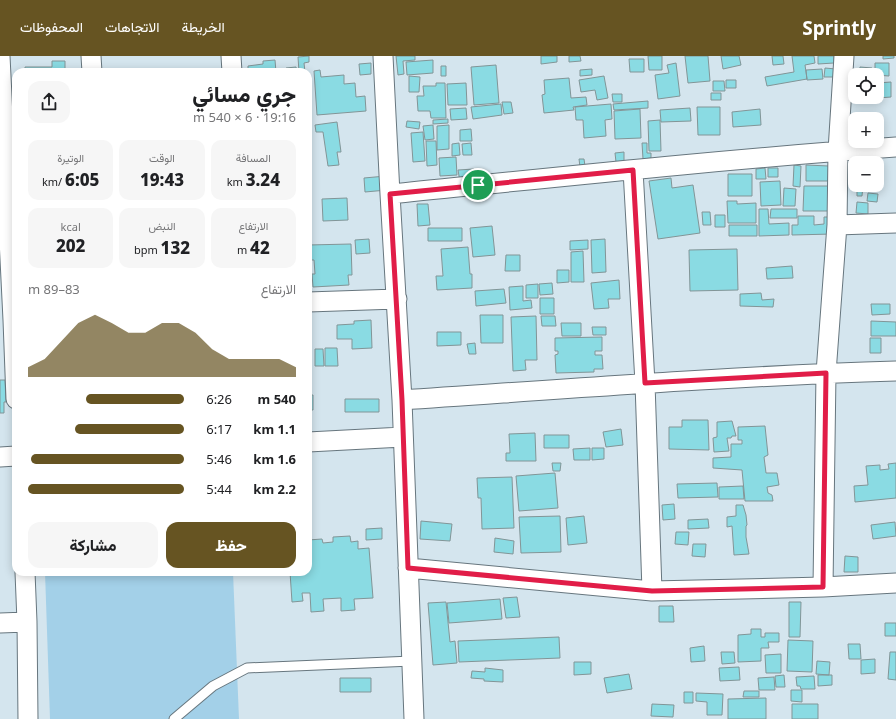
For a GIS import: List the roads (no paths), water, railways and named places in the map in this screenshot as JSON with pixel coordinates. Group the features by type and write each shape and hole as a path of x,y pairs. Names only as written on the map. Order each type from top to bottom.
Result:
{"street":[{"path":"0,56 2,141 12,346"},
{"path":"91,56 92,68"},
{"path":"231,56 232,68"},
{"path":"384,56 390,194 402,400 414,719"},
{"path":"823,587 826,373 837,225 838,151 844,56"},
{"path":"390,194 633,170 896,147"},
{"path":"633,170 645,383 652,591"},
{"path":"837,225 896,223"},
{"path":"312,302 397,300"},
{"path":"402,400 645,383 826,373 896,371"},
{"path":"312,442 403,437"},
{"path":"0,457 12,456"},
{"path":"408,568 652,591 823,587 896,583"},
{"path":"24,576 27,622 28,719"},
{"path":"0,623 27,622"}],"lane":[{"path":"174,719 213,686 246,668 412,661"}]}
